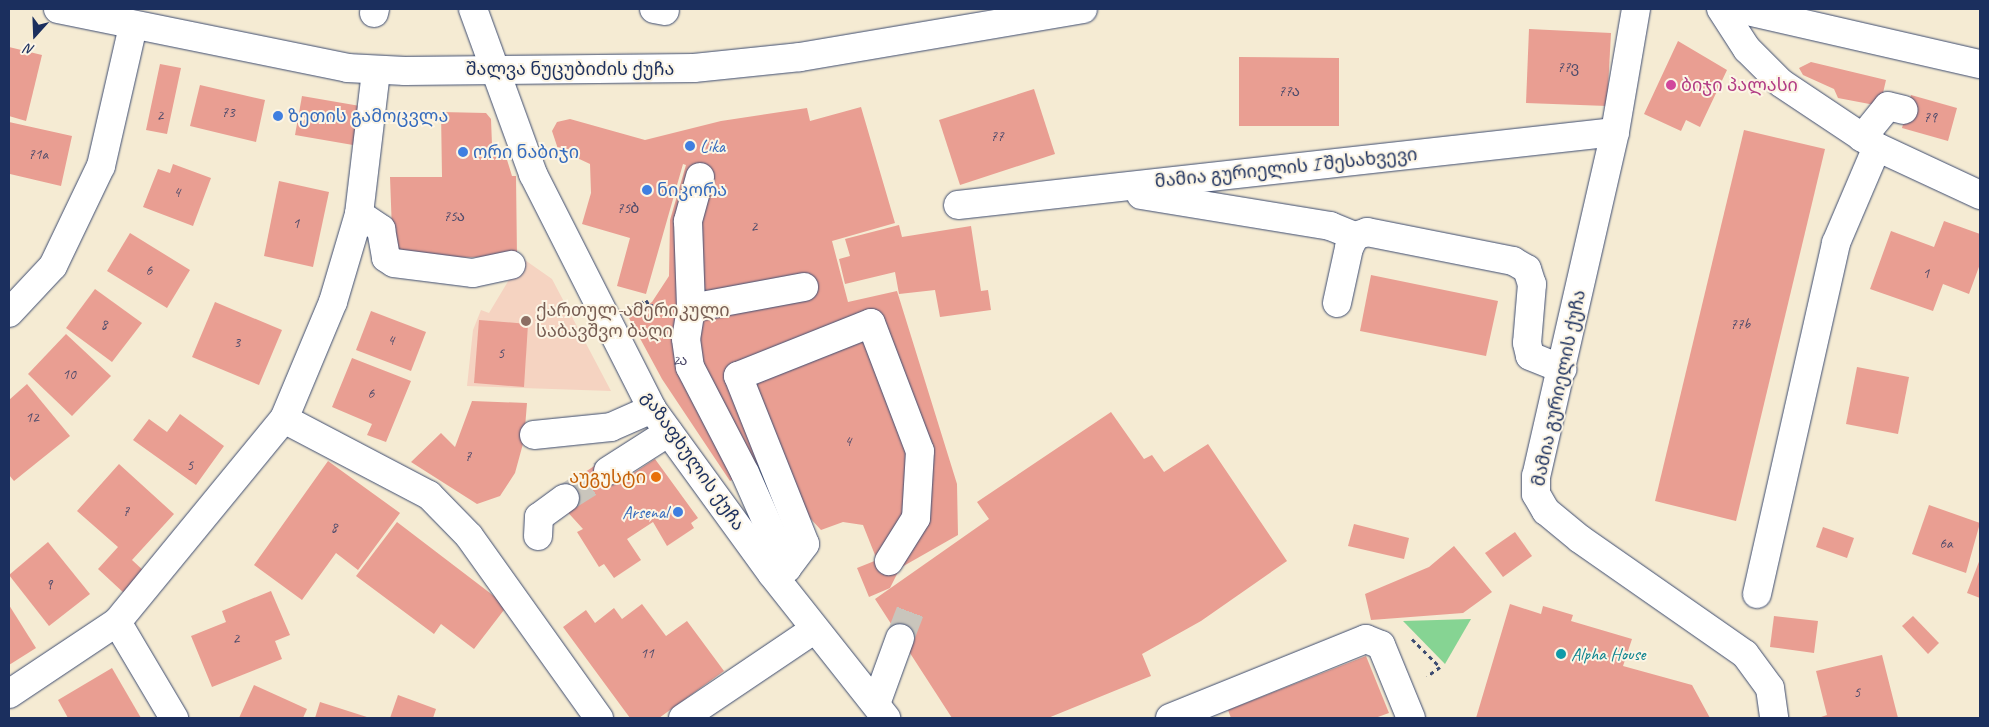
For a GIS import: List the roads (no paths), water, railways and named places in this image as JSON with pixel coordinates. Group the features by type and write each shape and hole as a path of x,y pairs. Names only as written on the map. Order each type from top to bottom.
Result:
{"street":[{"name":"შალვა ნუცუბიძის ქუჩა","path":"58,9 133,26 376,71 495,68 694,68 790,58 1083,9"},
{"name":"გაზაფხულის ქუჩა","path":"473,9 533,174 562,240 652,409 780,571 815,629 881,711"},
{"name":"მამია გურიელის ქუჩა","path":"1636,9 1615,132 1563,369 1536,476 1536,494 1546,511 1746,654 1770,688 1774,718"},
{"path":"1721,9 1748,49 1781,83 1870,142 1980,195"},
{"path":"1739,9 1980,64"},
{"path":"9,313 54,266 101,166 133,26"},
{"path":"9,694 117,622 284,419 333,302 359,214 376,71"},
{"path":"1757,594 1836,243 1870,142 1888,106 1904,110"},
{"name":"მამია გურიელის I შესახვევი","path":"958,205 1615,132"},
{"path":"700,177 688,221 691,308 686,339 690,367 746,473 780,571 805,544 738,376 871,323 920,452 916,518 889,561"},
{"path":"1097,190 1223,206 1330,226 1355,236 1367,232 1513,261 1527,269 1532,284 1530,356 1563,369"},
{"path":"359,214 381,229 386,258 394,263 473,273 511,264"},
{"path":"1337,303 1355,236"},
{"path":"691,308 804,287"},
{"path":"534,436 611,427 652,409"},
{"path":"284,419 429,495 469,536 599,718"},
{"path":"608,471 669,432"},
{"path":"538,536 540,517 565,498"},
{"path":"117,622 174,718"},
{"path":"683,718 815,629"},
{"path":"881,711 900,638"},
{"path":"1170,718 1206,711 1376,640 1411,718"}],"tunnel":[{"path":"565,498 608,471"},
{"path":"900,638 911,609"}],"place":[{"name":"ბიჯი პალასი","path":"1671,85"},
{"name":"ზეთის გამოცვლა","path":"278,116"},
{"name":"Lika","path":"690,146"},
{"name":"ორი ნაბიჯი","path":"463,152"},
{"name":"ნიკორა","path":"647,190"},
{"name":"ქართულ-ამერიკული საბავშვო ბაღი","path":"526,321"},
{"name":"აუგუსტი","path":"656,477"},
{"name":"Arsenal","path":"678,512"},
{"name":"Alpha House","path":"1561,654"}]}
